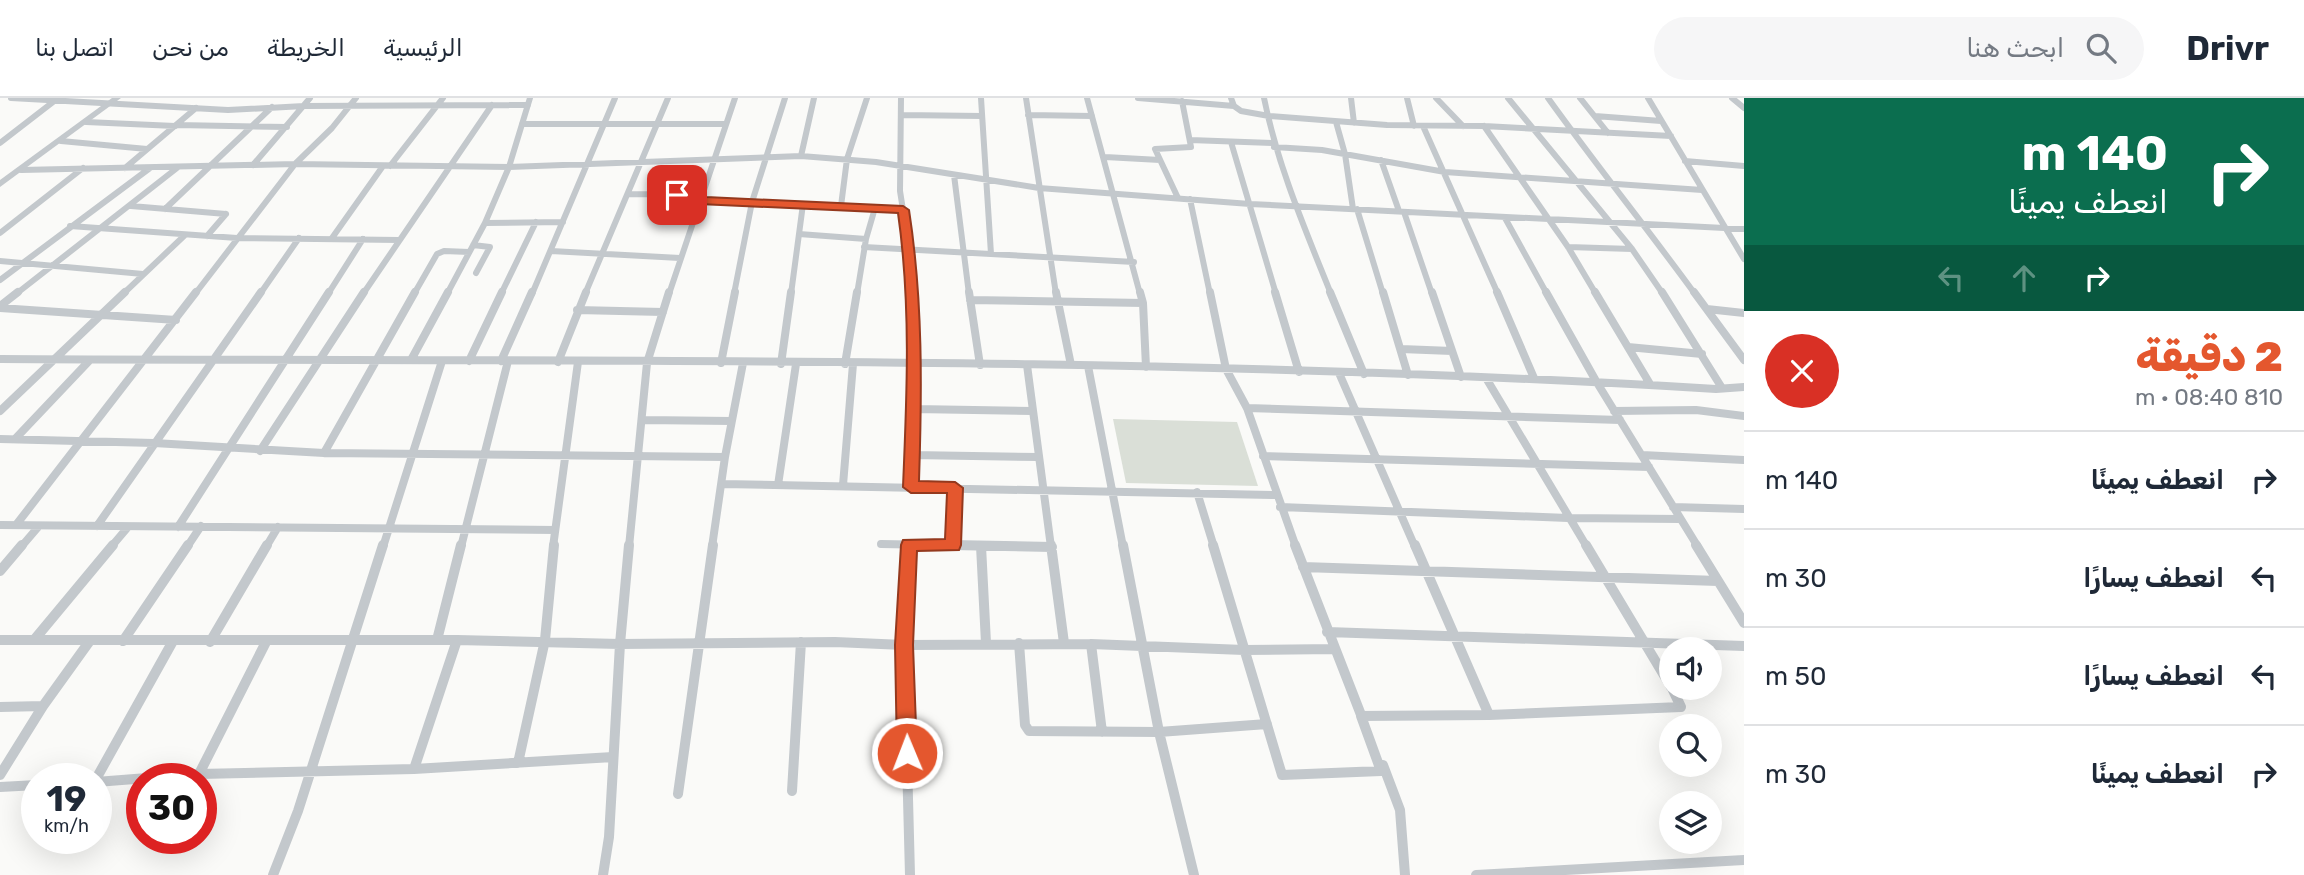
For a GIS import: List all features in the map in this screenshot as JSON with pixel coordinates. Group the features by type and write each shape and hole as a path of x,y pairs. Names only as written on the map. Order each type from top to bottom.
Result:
{"street":[{"path":"14,98 113,101 196,108 438,106 529,102 509,167 485,223 411,360"},
{"path":"172,107 183,98"},
{"path":"258,108 267,98"},
{"path":"253,165 310,98"},
{"path":"16,525 295,164 356,98"},
{"path":"331,238 443,98"},
{"path":"437,640 484,455 504,361 615,98"},
{"path":"558,362 577,310 668,98"},
{"path":"603,875 609,837 620,644 647,363 735,98"},
{"path":"721,363 752,202 785,98"},
{"path":"801,156 814,98"},
{"path":"841,206 847,159 867,98"},
{"path":"901,98 900,191 909,248 916,364 911,487"},
{"path":"981,98 991,254"},
{"path":"1026,98 1049,258 1071,365"},
{"path":"1087,98 1134,262 1143,303 1146,367"},
{"path":"1138,98 1234,106 1241,111 1269,116 1336,122 1534,128 1671,136"},
{"path":"1231,98 1234,106"},
{"path":"1264,98 1274,145 1295,206 1364,374"},
{"path":"1351,98 1354,123"},
{"path":"1407,98 1414,126"},
{"path":"1436,98 1463,126"},
{"path":"1508,98 1613,223 1722,388"},
{"path":"1548,98 1744,360"},
{"path":"1580,98 1608,133"},
{"path":"1648,98 1744,259"},
{"path":"1732,98 1744,107"},
{"path":"0,143 57,99"},
{"path":"0,184 113,101"},
{"path":"1178,198 1155,148 1189,147 1182,101"},
{"path":"260,450 490,103"},
{"path":"165,209 272,107"},
{"path":"125,167 196,108"},
{"path":"901,115 982,116"},
{"path":"1028,115 1092,116"},
{"path":"1595,116 1661,121"},
{"path":"86,122 287,127"},
{"path":"1336,122 1355,209 1408,375"},
{"path":"522,124 725,124"},
{"path":"1423,126 1534,379"},
{"path":"1484,126 1568,247 1650,384"},
{"path":"1190,140 1274,145 1345,154 1445,172 1702,190"},
{"path":"61,141 147,149"},
{"path":"1231,142 1299,372"},
{"path":"21,170 295,164 509,167 801,156 901,166 1039,188 1250,204 1744,229"},
{"path":"1105,157 1160,160"},
{"path":"1381,160 1461,377"},
{"path":"1685,161 1744,166"},
{"path":"0,280 151,167"},
{"path":"0,233 83,168"},
{"path":"0,307 177,168"},
{"path":"954,175 980,365"},
{"path":"628,194 903,210"},
{"path":"1190,199 1226,369 1247,408 1280,507 1381,771 1283,775 1197,492"},
{"path":"781,364 803,204"},
{"path":"131,206 226,214 207,236"},
{"path":"843,485 849,364 865,243 875,208"},
{"path":"1505,218 1596,381 1744,623"},
{"path":"469,361 536,222"},
{"path":"485,223 563,222"},
{"path":"70,226 185,236 399,240"},
{"path":"799,234 963,253 1134,262"},
{"path":"0,411 185,236"},
{"path":"97,526 299,238"},
{"path":"178,527 232,448 283,361 363,239"},
{"path":"324,453 437,254 490,247 476,273"},
{"path":"1568,247 1632,249"},
{"path":"551,251 680,258"},
{"path":"0,261 144,274"},
{"path":"970,300 1143,303"},
{"path":"0,307 176,320"},
{"path":"1707,309 1744,313"},
{"path":"577,310 663,312"},
{"path":"1628,347 1702,354"},
{"path":"1401,349 1452,352"},
{"path":"0,359 1071,365 1744,387"},
{"path":"15,439 89,361"},
{"path":"273,875 301,804 355,642 410,454 442,361"},
{"path":"518,763 545,640 555,530 578,362"},
{"path":"678,794 697,642 725,457 743,363"},
{"path":"778,485 796,364"},
{"path":"1027,365 1064,643"},
{"path":"1088,366 1159,732 1194,875"},
{"path":"1339,373 1374,459 1489,715"},
{"path":"1486,378 1568,519 1659,667"},
{"path":"1247,408 1620,420"},
{"path":"915,409 1032,411"},
{"path":"1614,411 1696,410 1744,416"},
{"path":"643,420 731,421"},
{"path":"0,439 154,443 324,453 725,457"},
{"path":"912,455 1038,457"},
{"path":"1642,455 1744,460"},
{"path":"1263,456 1650,467"},
{"path":"722,484 1276,495"},
{"path":"953,545 955,488"},
{"path":"1673,506 1744,509"},
{"path":"1280,507 1568,519 1680,519"},
{"path":"0,525 555,530"},
{"path":"0,571 39,526"},
{"path":"123,641 201,526"},
{"path":"34,640 128,527"},
{"path":"210,642 278,527"},
{"path":"881,544 1052,547"},
{"path":"909,545 904,645 910,875"},
{"path":"981,546 986,643"},
{"path":"1303,567 1718,581"},
{"path":"1327,632 1744,646"},
{"path":"0,640 545,640 620,644 801,642 904,645 1091,643 1244,650 1335,649"},
{"path":"414,769 457,640"},
{"path":"105,763 173,641"},
{"path":"0,775 43,706 89,642"},
{"path":"206,763 266,642"},
{"path":"792,791 801,642"},
{"path":"1019,643 1025,725 1029,731 1159,732 1267,724"},
{"path":"1091,643 1102,732"},
{"path":"1361,716 1489,715 1681,707 1678,700"},
{"path":"0,707 43,706"},
{"path":"1361,716 1397,796 1405,875"},
{"path":"217,773 414,769 613,757"},
{"path":"0,787 21,786"},
{"path":"1476,875 1744,860"}],"shaded area":[{"path":"1113,419 1237,422 1258,486 1126,483"}],"route":[{"path":"677,195 701,195 699,200 903,210 909,248 916,364 911,487 955,488 953,545 909,545 904,645 907,753"}]}
